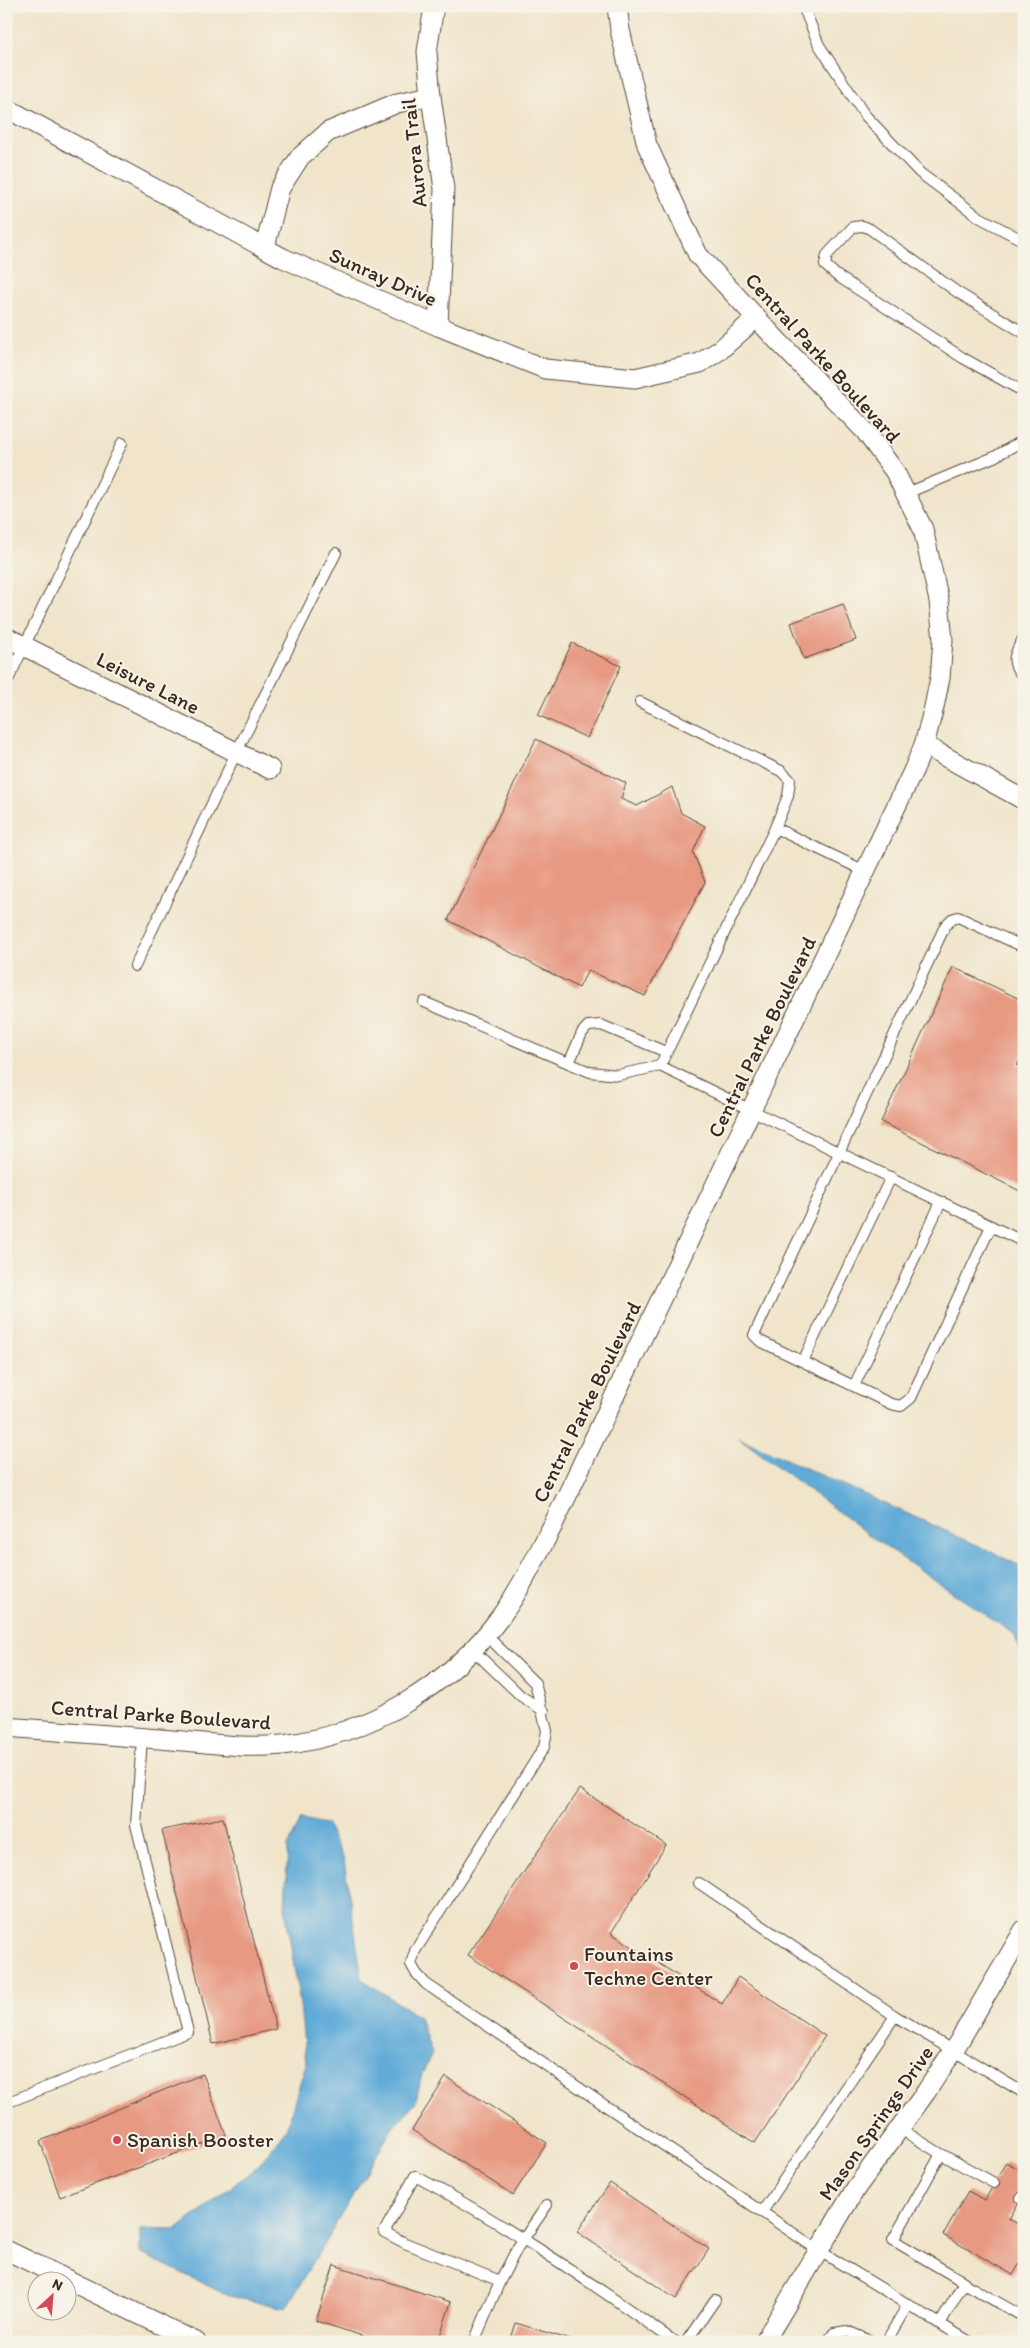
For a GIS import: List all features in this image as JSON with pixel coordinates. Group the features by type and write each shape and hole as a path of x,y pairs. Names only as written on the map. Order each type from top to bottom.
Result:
{"street":[{"name":"Aurora Trail","path":"434,6 427,52 430,96 444,190 438,326"},
{"name":"Central Parke Boulevard","path":"6,1728 238,1746 282,1745 325,1737 392,1711 429,1688 473,1650 517,1592 552,1527 867,872 924,745 940,678 943,640 939,601 923,529 907,493 895,472 865,431 698,255 647,145 616,6"},
{"path":"266,248 280,188 300,157 328,132 397,103 430,96"},
{"name":"Sunray Drive","path":"6,108 283,258 438,326 545,369 636,378 700,363 720,350 756,318"},
{"name":"Leisure Lane","path":"6,637 270,769"},
{"path":"924,745 1024,800"},
{"name":"Mason Springs Drive","path":"764,2342 856,2188 926,2092 953,2051 1024,1930"},
{"path":"6,2250 196,2342"}],"lane":[{"path":"803,6 819,45 864,114 920,172 979,218 1024,241"},
{"path":"1024,334 957,292 870,229 863,226 853,227 827,255 826,265 836,275 963,358 1024,392"},
{"path":"907,493 994,458 1024,440"},
{"path":"6,684 122,444"},
{"path":"134,966 236,752 336,553"},
{"path":"1024,637 1014,657 1016,668 1024,677"},
{"path":"640,702 781,771 790,780 788,796 775,828 660,1066"},
{"path":"775,828 867,872"},
{"path":"991,1226 911,1398 902,1406 891,1404 760,1341 754,1335 945,926 952,919 958,917 1024,947"},
{"path":"424,1002 590,1072 618,1075 660,1066 1024,1242"},
{"path":"569,1063 582,1033 588,1026 601,1025 666,1052"},
{"path":"803,1361 891,1177"},
{"path":"854,1386 941,1202"},
{"path":"486,1634 535,1683 544,1711 547,1731 540,1755 416,1951 411,1964 416,1973 426,1984 818,2250 970,2342"},
{"path":"473,1650 521,1696 544,1711"},
{"path":"6,2103 188,2032 136,1825 142,1738"},
{"path":"699,1883 895,2016 1024,2093"},
{"path":"762,2212 895,2016"},
{"path":"899,2128 994,2183"},
{"path":"941,2154 893,2240 963,2283 1024,2317"},
{"path":"500,2281 413,2247 384,2232 416,2176 453,2196 523,2240 625,2306 675,2342"},
{"path":"474,2342 500,2281 523,2240 547,2205"},
{"path":"940,2324 963,2283"},
{"path":"686,2342 715,2300"},
{"path":"886,2342 908,2304"},
{"path":"827,2342 834,2333 847,2331 873,2342"}],"water":[{"path":"739,1438 986,1549 1024,1568 1024,1671 1015,1635 880,1543"},
{"path":"301,1819 326,1824 344,1860 362,1979 419,2017 432,2053 422,2074 415,2104 394,2126 286,2308 229,2296 140,2253 140,2229 176,2230 258,2166 286,2129 306,2063 300,2005 285,1908 288,1847"}],"building":[{"path":"843,604 856,640 804,659 791,623"},
{"path":"572,643 621,666 587,738 538,715"},
{"path":"536,739 626,783 621,799 637,806 672,787 681,813 705,826 693,852 705,882 645,996 588,970 579,988 448,920"},
{"path":"953,967 1024,1001 1024,1051 1017,1066 1024,1063 1024,1193 881,1122"},
{"name":"Fountains Techne Center","path":"580,1789 666,1845 611,1933 722,2004 738,1977 825,2036 755,2143 468,1955"},
{"path":"223,1818 276,2029 213,2044 162,1830"},
{"path":"203,2074 226,2135 60,2197 40,2141"},
{"path":"446,2077 547,2143 513,2195 412,2130"},
{"path":"1006,2162 1024,2172 1024,2193 1009,2219 1024,2227 1024,2256 1013,2275 943,2235 968,2191 985,2200"},
{"path":"610,2183 709,2249 676,2299 577,2232"},
{"path":"334,2265 451,2302 438,2342 381,2342 316,2321"},
{"path":"516,2323 574,2341 574,2342 510,2342"}],"place":[{"name":"Fountains Techne Center","path":"574,1966"},
{"name":"Spanish Booster","path":"117,2140"}]}
